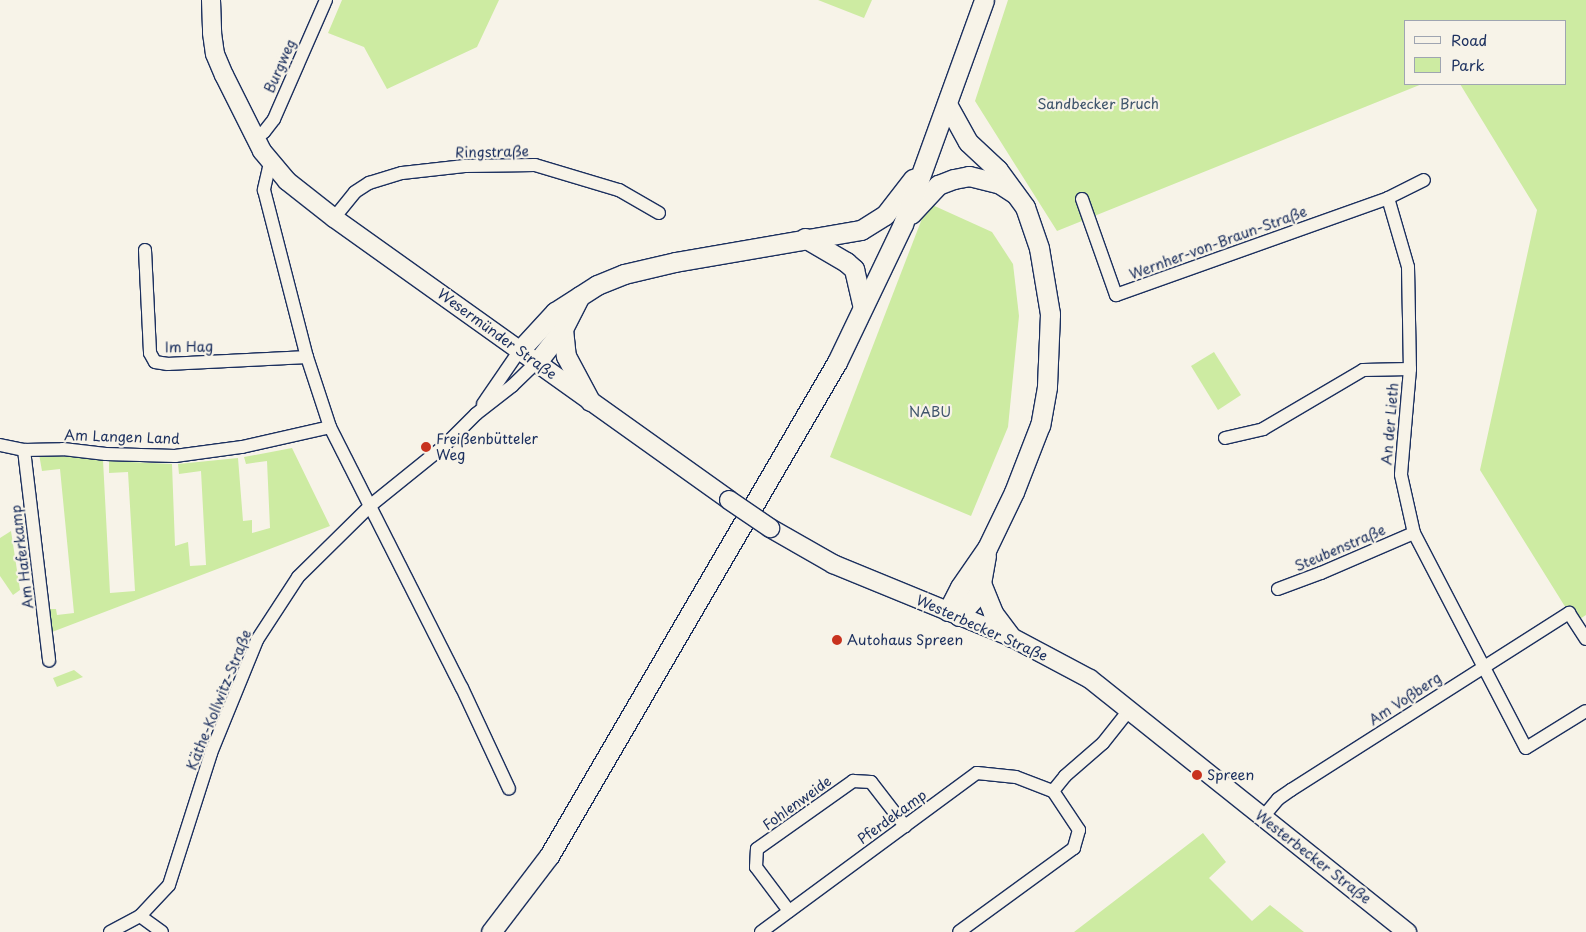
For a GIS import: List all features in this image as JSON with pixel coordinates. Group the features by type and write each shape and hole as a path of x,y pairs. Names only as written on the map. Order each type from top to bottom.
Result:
{"main road":[{"path":"491,932 549,856 837,362 903,224 984,0"},
{"path":"947,104 968,142 998,170 1025,207 1031,221 1045,276 1050,314 1048,378 1040,425 1014,492 987,548 960,587 954,613"},
{"path":"520,350 555,312 597,285 624,274 675,262 805,238 861,230 885,214 897,202 926,160"},
{"path":"903,224 925,197 938,185 954,179 969,176 1000,184 1015,194"},
{"path":"805,238 854,269 863,307"},
{"path":"537,362 563,328 580,296"},
{"path":"563,328 566,356 590,401"},
{"path":"954,613 977,596 987,548"},
{"path":"981,583 993,613 1011,637"}],"street":[{"name":"Wesermünder Straße","path":"211,0 212,33 216,54 254,139 270,163 287,181 334,218 728,500"},
{"name":"Burgweg","path":"254,139 264,132 274,119 326,0"},
{"path":"270,163 264,190 307,357 330,427 371,506 509,789"},
{"name":"Ringstraße","path":"334,218 355,192 369,183 402,172 465,166 535,165 618,190 658,213"},
{"name":"Wernher-von-Braun-Straße","path":"1082,199 1116,295 1388,198 1424,180"},
{"name":"An der Lieth","path":"1388,198 1408,267 1410,369 1400,475 1414,532 1526,748 1586,711"},
{"name":"Im Hag","path":"145,250 150,353 155,362 168,364 307,357"},
{"name":"Käthe-Kollwitz-Straße","path":"476,414 520,350"},
{"name":"Käthe-Kollwitz-Straße","path":"110,932 140,916 169,885 211,753 257,640 298,577 371,506 444,446 476,414 512,386 537,362"},
{"path":"1226,438 1263,429 1363,370 1410,369"},
{"name":"Am Langen Land","path":"0,445 24,450 63,449 106,454 175,456 242,447 330,427"},
{"name":"Am Haferkamp","path":"24,450 49,661"},
{"name":"Westerbecker Straße","path":"728,500 770,528 833,564 1011,637 1090,679 1408,932"},
{"name":"Steubenstraße","path":"1278,589 1321,574 1414,532"},
{"name":"Am Voßberg","path":"1263,817 1278,799 1291,790 1569,613 1586,639"},
{"path":"959,932 1074,848 1079,830 1052,791 1065,776 1103,743 1130,709"},
{"name":"Pferdekamp","path":"761,932 978,773 1016,776 1052,791"},
{"name":"Fohlenweide","path":"789,911 756,867 757,850 853,781 870,782 905,826"},
{"path":"140,916 162,932"}],"green space":[{"path":"342,0 499,0 477,47 387,89 364,47 328,33"},
{"path":"818,0 872,0 864,18"},
{"name":"Sandbecker Bruch","path":"1008,0 1586,0 1586,615 1578,620 1569,613 1480,470 1537,210 1461,85 1566,85 1566,20 1404,20 1404,85 1420,85 1057,231 975,101"},
{"name":"NABU","path":"928,203 992,232 1013,264 1019,316 1008,427 971,516 830,457"},
{"path":"1214,352 1241,395 1218,410 1191,366"},
{"path":"292,448 330,526 52,632 48,609 56,609 57,615 74,613 60,469 42,471 39,454 103,460 110,593 135,591 128,472 109,473 109,461 172,464 175,546 188,542 190,566 206,565 201,471 179,474 178,464 238,458 243,521 252,520 252,533 270,528 267,461 246,464 244,457"},
{"path":"11,531 20,590 13,595 0,576 0,538"},
{"path":"74,670 83,677 57,687 53,678"},
{"path":"1203,833 1226,862 1209,878 1252,921 1270,905 1304,932 1074,932"}],"place":[{"name":"Freißenbütteler Weg","path":"426,447"},
{"name":"Autohaus Spreen","path":"837,640"},
{"name":"Spreen","path":"1197,775"}]}
